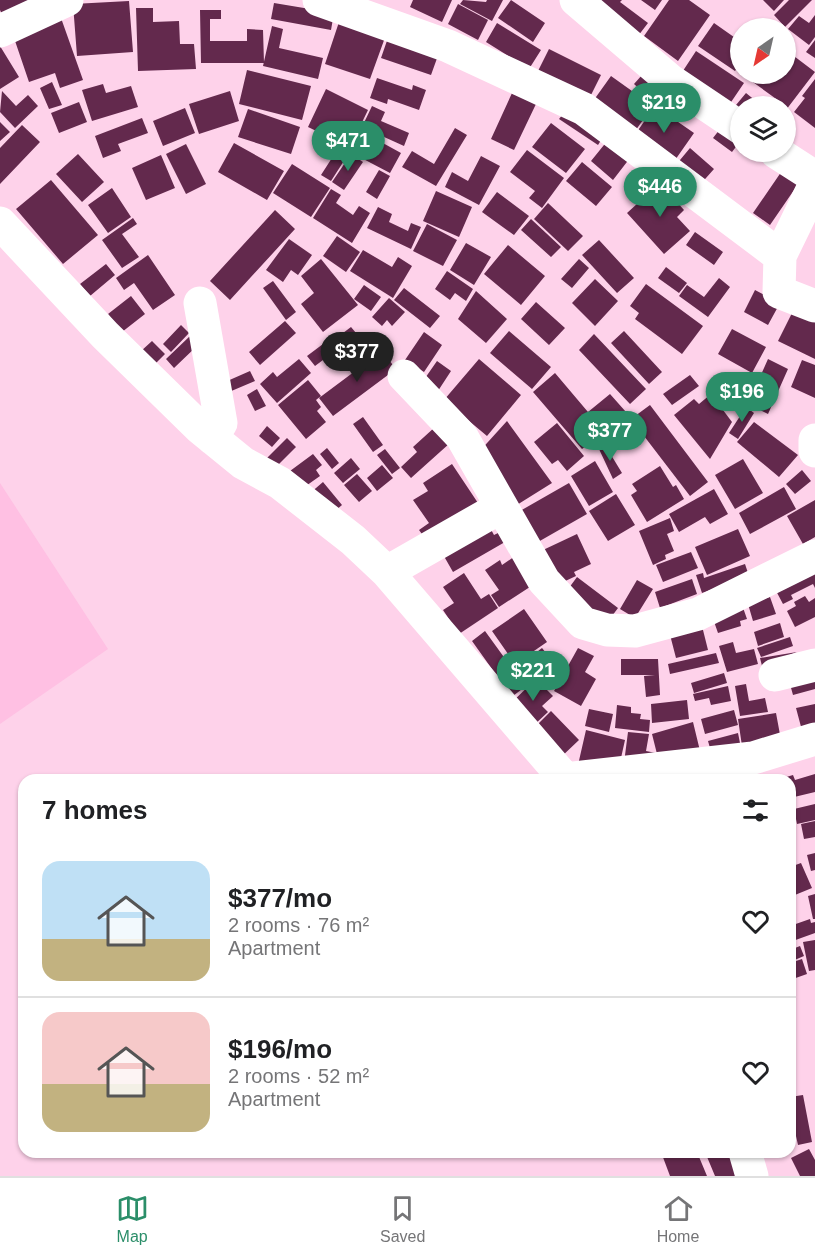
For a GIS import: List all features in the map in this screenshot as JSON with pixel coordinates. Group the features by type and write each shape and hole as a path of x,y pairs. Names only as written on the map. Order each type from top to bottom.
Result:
{"street":[{"path":"320,0 448,45 584,109 780,256"},
{"path":"576,0 671,81 730,121"},
{"path":"0,32 56,2"},
{"path":"792,162 815,177"},
{"path":"815,184 780,256 779,292 815,306"},
{"path":"0,223 105,335 212,438 243,464 280,483 353,540 387,572 562,774"},
{"path":"200,303 221,423 212,438"},
{"path":"404,376 462,437 544,581 583,623 607,630 635,631 698,614 815,556"},
{"path":"815,440 815,451"},
{"path":"387,572 501,507"},
{"path":"775,675 815,665"},
{"path":"611,774 753,758 815,739"},
{"path":"747,1158 752,1176"}],"shaded area":[{"path":"0,483 108,649 0,724"}],"building":[{"path":"0,0 43,0 6,24 0,10"},
{"path":"413,0 452,0 442,22 410,7"},
{"path":"463,0 486,2 487,0 503,0 492,21 460,4"},
{"path":"511,0 545,23 533,42 498,18"},
{"path":"592,0 622,0 620,2 648,23 638,36"},
{"path":"641,0 662,0 655,10"},
{"path":"669,0 689,0 710,15 678,61 644,36"},
{"path":"763,0 784,0 774,11"},
{"path":"789,0 812,0 794,18 777,18 774,15"},
{"path":"129,1 133,52 77,56 73,4"},
{"path":"274,3 334,13 331,30 271,19"},
{"path":"458,4 488,20 478,40 448,24"},
{"path":"136,8 153,8 153,22 179,21 180,44 194,44 196,69 138,71"},
{"path":"200,10 221,10 221,19 210,19 210,41 247,41 247,29 263,30 264,63 201,63"},
{"path":"815,15 815,37 809,45 796,35 796,20 799,16 809,23"},
{"path":"341,16 387,32 370,79 325,64"},
{"path":"61,18 83,80 60,88 55,73 29,82 13,35"},
{"path":"497,23 541,50 529,69 486,42"},
{"path":"714,23 730,34 730,68 698,46"},
{"path":"272,26 283,29 279,48 323,58 318,79 263,66"},
{"path":"390,32 440,50 431,75 381,58"},
{"path":"815,40 815,58 806,52"},
{"path":"0,46 19,77 0,89"},
{"path":"549,49 601,75 587,103 535,77"},
{"path":"696,51 730,74 730,84 743,84 735,96 730,96 730,104 725,111 677,80"},
{"path":"796,58 815,72 796,97 772,96 756,84 796,84"},
{"path":"650,66 665,79 649,98 634,84"},
{"path":"247,70 311,86 302,120 239,104"},
{"path":"611,76 653,106 633,134 591,104"},
{"path":"377,78 412,90 413,85 426,90 419,110 388,99 387,104 370,98"},
{"path":"815,79 815,128 796,114 796,109 805,98 802,96"},
{"path":"52,82 62,105 49,109 40,88"},
{"path":"103,84 106,93 131,86 138,107 92,121 82,90"},
{"path":"326,89 368,110 350,147 308,127"},
{"path":"2,91 16,106 28,95 38,106 15,128 0,112"},
{"path":"230,91 239,121 199,134 189,104"},
{"path":"512,93 536,104 514,150 491,139"},
{"path":"79,102 87,122 59,133 51,113"},
{"path":"372,106 385,112 381,121 409,133 404,146 362,127"},
{"path":"655,106 694,133 673,163 634,136"},
{"path":"185,108 195,133 163,146 153,121"},
{"path":"248,109 300,127 291,154 238,137"},
{"path":"567,109 605,134 598,145 559,119"},
{"path":"142,118 148,133 118,144 121,151 103,158 95,136"},
{"path":"727,120 730,124 730,151 713,138"},
{"path":"0,122 10,132 0,141"},
{"path":"551,123 585,149 566,173 532,147"},
{"path":"22,125 40,142 0,184 0,148"},
{"path":"455,128 467,135 436,186 402,167 412,151 434,164"},
{"path":"361,131 401,153 390,173 350,152"},
{"path":"608,140 630,158 613,180 591,161"},
{"path":"234,143 284,171 267,200 218,172"},
{"path":"186,144 206,184 186,194 166,154"},
{"path":"339,147 349,153 331,181 321,175"},
{"path":"690,148 714,169 698,187 675,166"},
{"path":"527,150 564,178 542,208 529,198 535,191 510,172"},
{"path":"78,154 104,182 82,202 56,174"},
{"path":"351,154 363,162 344,190 332,182"},
{"path":"161,155 175,188 146,200 132,168"},
{"path":"481,156 500,166 479,205 445,187 452,172 468,181"},
{"path":"582,162 612,187 596,206 566,181"},
{"path":"788,162 805,174 770,225 753,213"},
{"path":"292,164 330,188 311,217 273,193"},
{"path":"379,170 390,176 377,199 366,192"},
{"path":"51,180 98,235 63,264 16,209"},
{"path":"660,183 684,210 677,217 690,231 664,254 627,213"},
{"path":"112,188 131,217 108,233 88,205"},
{"path":"331,189 341,195 336,203 353,215 359,206 370,213 352,243 313,218"},
{"path":"436,191 472,207 459,237 423,221"},
{"path":"497,192 529,216 514,235 482,212"},
{"path":"548,203 583,236 568,251 534,219"},
{"path":"378,207 392,214 389,222 408,231 411,223 421,227 411,249 367,228"},
{"path":"275,210 295,229 230,300 210,281"},
{"path":"133,218 137,224 122,234 139,257 122,268 102,240"},
{"path":"531,219 561,247 551,257 521,230"},
{"path":"427,224 457,240 443,266 413,251"},
{"path":"695,232 723,252 714,265 686,245"},
{"path":"337,236 360,252 346,272 323,256"},
{"path":"289,239 312,255 298,275 291,270 283,282 266,270"},
{"path":"599,240 634,278 617,293 582,255"},
{"path":"466,243 491,257 474,285 450,270"},
{"path":"508,245 545,276 521,305 484,274"},
{"path":"363,250 392,267 398,257 412,266 393,298 350,271"},
{"path":"148,255 175,295 153,310 134,283 124,290 116,278"},
{"path":"321,259 358,305 323,332 301,304 314,293 301,276"},
{"path":"579,259 589,268 572,288 561,279"},
{"path":"106,264 115,275 90,296 80,284"},
{"path":"666,267 687,283 679,293 658,278"},
{"path":"447,271 473,289 466,301 455,293 450,300 435,289"},
{"path":"719,278 730,287 708,317 679,296 687,285 704,297"},
{"path":"595,279 618,301 595,326 572,303"},
{"path":"273,281 296,312 286,320 263,288"},
{"path":"646,284 703,326 682,354 635,319 639,313 630,306"},
{"path":"364,285 381,297 371,311 354,299"},
{"path":"404,288 440,316 430,328 394,300"},
{"path":"755,290 780,303 768,325 744,312"},
{"path":"476,291 507,319 486,343 458,319"},
{"path":"131,296 145,314 122,332 108,314"},
{"path":"389,298 405,312 392,326 387,320 382,326 372,317"},
{"path":"536,302 565,328 549,345 521,319"},
{"path":"795,307 815,317 815,359 778,341"},
{"path":"285,321 296,333 260,365 249,352"},
{"path":"181,325 189,333 171,352 163,344"},
{"path":"351,327 367,346 343,365 327,345"},
{"path":"732,329 766,347 752,373 718,354"},
{"path":"509,331 551,367 532,389 490,353"},
{"path":"624,331 662,372 649,384 611,343"},
{"path":"424,332 442,345 424,372 405,360"},
{"path":"594,334 646,389 630,404 579,350"},
{"path":"190,336 198,345 174,368 166,359"},
{"path":"152,341 165,354 153,366 140,352"},
{"path":"323,344 331,354 315,366 307,356"},
{"path":"382,351 396,369 333,416 319,398"},
{"path":"299,359 311,373 277,403 260,384 273,372 277,377"},
{"path":"479,359 521,395 487,436 444,400"},
{"path":"768,359 788,369 768,414 748,404"},
{"path":"802,360 815,365 815,398 791,387"},
{"path":"437,361 451,371 436,394 421,384"},
{"path":"250,371 255,381 229,392 225,382"},
{"path":"555,373 588,412 610,394 626,412 582,449 533,392"},
{"path":"690,375 699,386 672,405 663,394"},
{"path":"308,380 321,396 316,400 321,407 317,411 326,422 306,439 278,405"},
{"path":"257,389 266,406 255,411 247,395"},
{"path":"711,394 732,422 710,459 674,415 694,399 699,404"},
{"path":"650,405 708,482 690,496 631,419"},
{"path":"746,407 754,413 738,439 729,433"},
{"path":"363,417 383,445 373,452 353,424"},
{"path":"507,421 552,483 512,508 478,453"},
{"path":"754,422 798,455 779,477 737,442"},
{"path":"557,423 584,456 567,471 558,460 552,464 534,442"},
{"path":"267,426 280,438 272,447 259,436"},
{"path":"435,427 450,443 411,478 401,467 417,452 413,447"},
{"path":"287,438 296,447 275,468 266,459"},
{"path":"605,445 622,473 613,479 599,449"},
{"path":"327,448 339,463 332,469 320,454"},
{"path":"385,449 400,468 392,474 377,455"},
{"path":"313,454 322,465 316,470 320,476 303,488 290,471"},
{"path":"351,458 360,469 343,483 334,473"},
{"path":"743,459 763,493 735,509 715,475"},
{"path":"595,461 613,492 589,506 571,476"},
{"path":"452,464 480,506 427,541 419,530 429,523 413,500 428,491 423,483"},
{"path":"382,465 393,478 377,491 367,478"},
{"path":"660,466 673,487 676,485 684,499 647,522 631,495 637,491 632,484"},
{"path":"802,470 811,481 795,494 786,484"},
{"path":"357,474 372,491 359,502 344,485"},
{"path":"323,482 342,505 328,517 309,494"},
{"path":"569,483 587,514 538,542 520,511"},
{"path":"784,487 796,509 750,534 739,513"},
{"path":"714,489 728,514 710,524 705,517 679,532 669,514"},
{"path":"616,494 635,525 608,541 589,511"},
{"path":"815,500 815,537 803,544 787,516"},
{"path":"670,518 674,531 667,534 674,551 665,555 666,559 653,565 639,531"},
{"path":"488,524 494,535 500,532 505,542 453,572 441,551"},
{"path":"738,529 750,556 707,575 695,547"},
{"path":"577,534 591,564 574,572 576,576 559,584 543,550"},
{"path":"691,552 698,568 663,582 656,565"},
{"path":"518,554 536,583 499,607 491,595 499,590 485,570 500,560 502,565"},
{"path":"745,564 749,576 702,593 696,575 703,573 704,578"},
{"path":"815,568 815,588 813,584 791,595 793,599 783,604 775,589"},
{"path":"464,573 481,599 489,594 498,608 459,634 443,610 454,603 443,587"},
{"path":"577,577 618,608 609,620 563,596"},
{"path":"692,579 697,594 660,608 655,592"},
{"path":"637,580 653,589 635,618 620,609"},
{"path":"805,596 809,602 815,598 815,617 795,627 787,611 796,606 794,602"},
{"path":"770,597 776,614 753,621 748,604"},
{"path":"741,602 747,619 740,621 741,626 718,633 711,613"},
{"path":"524,609 547,642 515,664 492,631"},
{"path":"701,622 708,650 676,658 669,631"},
{"path":"780,623 784,637 758,646 754,632"},
{"path":"485,631 511,667 497,676 472,641"},
{"path":"790,637 793,646 761,657 757,648"},
{"path":"733,642 736,653 754,649 758,664 727,672 719,646"},
{"path":"542,648 555,664 509,699 497,683"},
{"path":"578,648 594,656 585,672 596,679 581,706 554,691"},
{"path":"797,652 762,666 760,658"},
{"path":"716,653 719,663 670,674 668,664"},
{"path":"621,659 658,659 660,695 646,697 644,676 655,675 621,675"},
{"path":"815,670 815,689 793,695 788,677"},
{"path":"724,673 727,683 694,693 691,683"},
{"path":"536,679 553,696 542,706 548,712 533,726 511,703"},
{"path":"746,684 749,701 765,698 768,712 740,716 735,686"},
{"path":"728,686 731,701 711,705 709,698 695,701 693,694"},
{"path":"687,700 689,719 652,723 651,704"},
{"path":"815,704 815,735 804,738 796,708"},
{"path":"617,705 631,707 631,713 641,714 640,719 650,720 649,732 615,728"},
{"path":"589,709 613,714 609,732 585,726"},
{"path":"734,710 738,725 705,734 701,719"},
{"path":"551,711 579,740 559,759 531,731"},
{"path":"776,713 781,740 742,746 738,719"},
{"path":"693,722 701,755 659,762 652,734"},
{"path":"586,730 625,740 619,767 578,765"},
{"path":"628,732 649,734 646,751 656,753 624,763"},
{"path":"738,733 741,748 712,755 708,741"},
{"path":"815,774 815,792 796,797 796,780"},
{"path":"815,804 815,820 797,824 796,809"},
{"path":"815,821 815,837 804,839 801,824"},
{"path":"815,853 815,870 811,871 807,855"},
{"path":"801,863 812,888 796,895 796,865"},
{"path":"815,894 815,919 813,919 808,896"},
{"path":"810,919 811,923 815,922 815,933 796,940 796,924"},
{"path":"815,940 815,970 809,971 803,942"},
{"path":"800,946 804,956 796,959 796,948"},
{"path":"802,959 807,974 796,978 796,961"},
{"path":"803,1095 812,1142 798,1145 796,1136 796,1096"},
{"path":"809,1149 815,1160 815,1176 800,1176 791,1158 796,1158 796,1156"},
{"path":"663,1158 700,1158 707,1176 670,1176"},
{"path":"708,1158 738,1158 745,1176 715,1176"}]}
